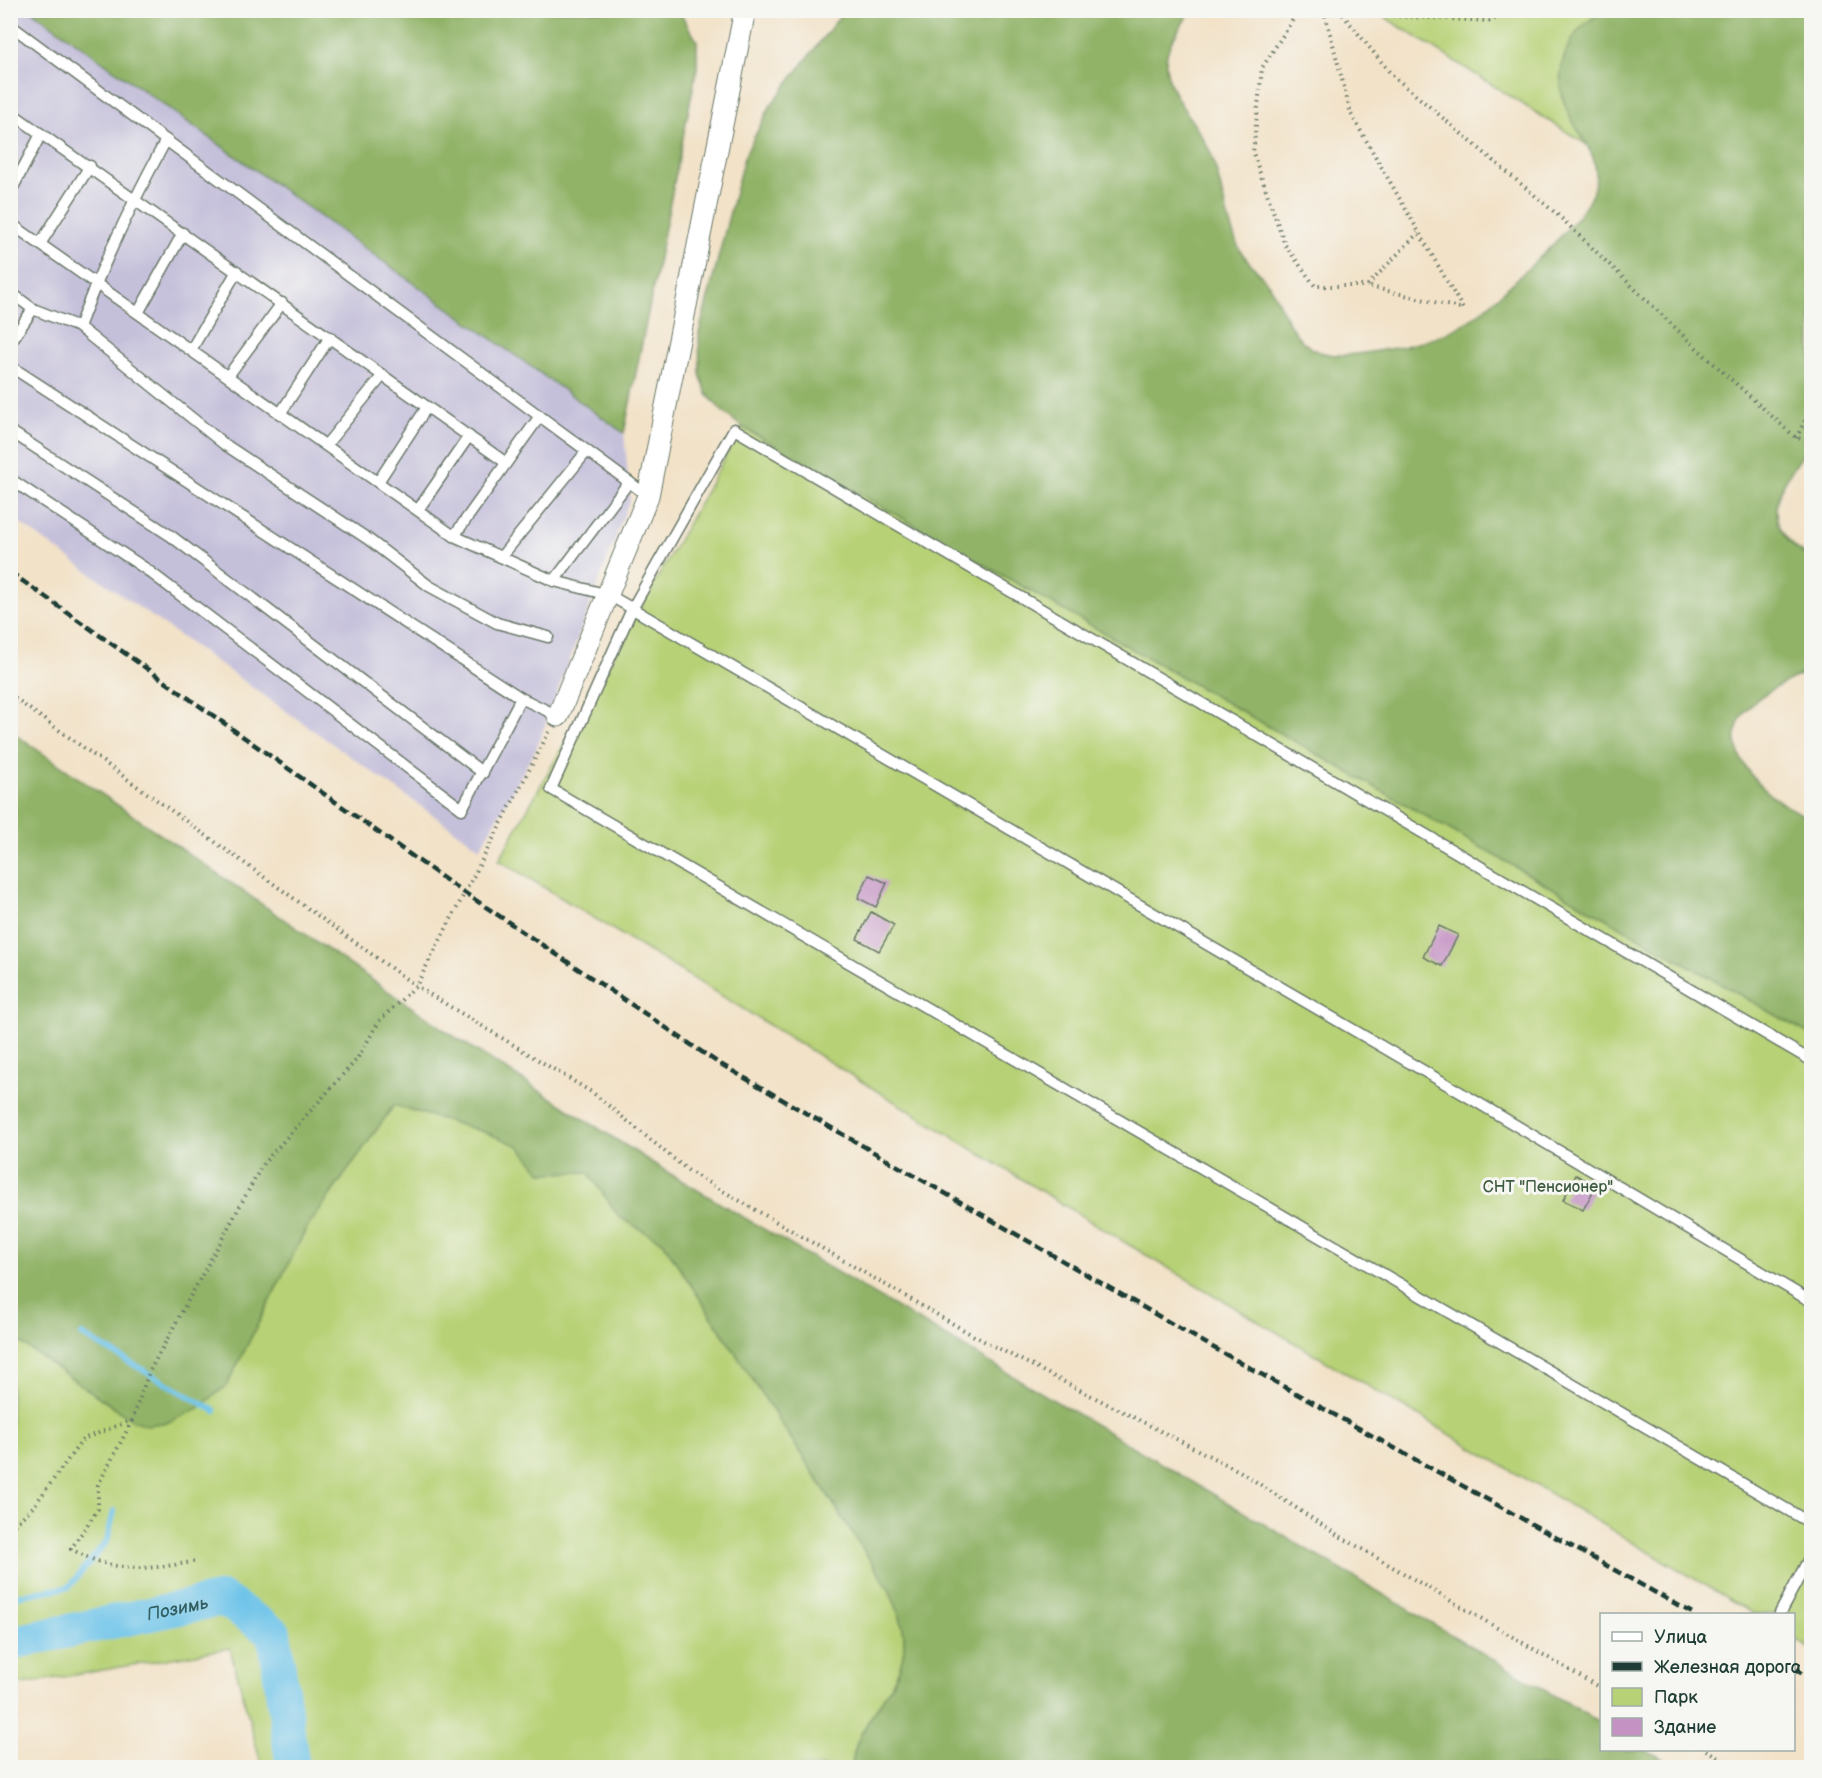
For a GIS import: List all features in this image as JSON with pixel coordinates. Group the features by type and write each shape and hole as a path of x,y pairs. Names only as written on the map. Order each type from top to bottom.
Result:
{"street":[{"path":"558,716 648,496 745,10"}],"lane":[{"path":"10,25 648,496"},
{"path":"10,112 90,166 505,462"},
{"path":"10,193 41,134"},
{"path":"79,327 134,198 166,140"},
{"path":"40,244 90,166"},
{"path":"10,223 454,536 554,581 609,596 1460,1092 1812,1302"},
{"path":"138,313 183,233"},
{"path":"191,351 237,271"},
{"path":"10,292 33,309 79,327 224,444 368,539 429,586 497,623 548,637"},
{"path":"228,376 282,303"},
{"path":"10,343 33,309"},
{"path":"280,414 330,337"},
{"path":"10,366 521,698 558,716"},
{"path":"326,446 383,375"},
{"path":"378,482 427,406"},
{"path":"454,536 540,416"},
{"path":"1812,1061 734,429 632,609 550,789 1812,1524"},
{"path":"10,431 171,536 483,773"},
{"path":"418,510 469,436"},
{"path":"501,558 587,451"},
{"path":"10,479 146,568 462,809 521,698"},
{"path":"554,581 629,482"},
{"path":"1780,1613 1812,1553"}],"path":[{"path":"1299,10 1262,68 1253,153 1285,245 1316,286 1366,286 1462,309 1351,114 1323,10"},
{"path":"1339,10 1392,75 1559,216 1691,343 1796,438 1812,440"},
{"path":"1364,10 1373,15 1490,21 1513,10"},
{"path":"1805,10 1812,19"},
{"path":"1366,286 1418,233"},
{"path":"1796,438 1812,408"},
{"path":"10,696 416,987 593,1093 690,1172 976,1337 1241,1472 1336,1534 1600,1688"},
{"path":"197,1561 151,1569 124,1569 92,1561 71,1549 98,1509 98,1485 132,1420 149,1372 263,1164 357,1059 380,1020 416,987 558,716"},
{"path":"10,1529 34,1506 83,1438 132,1420"},
{"path":"1709,1751 1737,1767"}],"shaded area":[{"path":"11,10 32,11 624,433 630,499 536,749 480,848 11,517"}],"green space":[{"path":"32,11 679,11 697,41 697,68 624,433"},
{"path":"844,11 1191,11 1169,48 1166,61 1167,73 1177,97 1211,154 1234,237 1246,258 1269,285 1298,337 1316,351 1343,355 1417,343 1456,329 1490,304 1564,233 1577,217 1588,202 1594,188 1595,164 1564,102 1561,88 1563,60 1575,35 1584,25 1608,11 1811,11 1811,445 1788,476 1776,505 1777,518 1782,532 1793,546 1811,559 1811,669 1754,702 1738,725 1736,742 1741,758 1764,789 1796,811 1811,818 1811,1035 742,427 721,410 707,394 700,374 699,333 744,157 771,105"},
{"path":"1375,11 1811,11 1811,286"},
{"name":"СНТ \"Пенсионер\"","path":"742,427 1811,1035 1811,1649 1795,1639 1795,1613 1752,1613 1131,1246 499,860"},
{"path":"10,731 455,1037 667,1172 1600,1722 1600,1751 1649,1751 1677,1767 852,1767 855,1749 862,1733 898,1672 903,1655 904,1637 898,1612 889,1589 663,1242 619,1217 588,1172 542,1173 519,1146 485,1132 394,1105 306,1229 227,1385 199,1408 169,1422 148,1425 132,1420 11,1336"},
{"path":"394,1105 485,1132 588,1172 663,1242 889,1589 898,1612 904,1637 903,1655 898,1672 862,1733 855,1749 852,1767 262,1767 230,1648 17,1685 11,1682 11,1336 132,1420 227,1385 306,1229"}],"building":[{"path":"869,875 887,883 876,907 858,898"},
{"path":"871,912 894,925 879,951 857,939"},
{"path":"1439,926 1458,935 1442,966 1423,957"},
{"path":"1576,1175 1596,1186 1583,1210 1563,1200"}],"waterway":[{"path":"82,1335 215,1411"},
{"path":"10,1597 69,1587 107,1541 114,1511"},
{"name":"Позимь","path":"10,1643 223,1599 274,1633 293,1768"}],"railway":[{"path":"10,572 453,885 717,1062 1214,1348 1692,1613"},
{"path":"1795,1670 1812,1679"}]}
